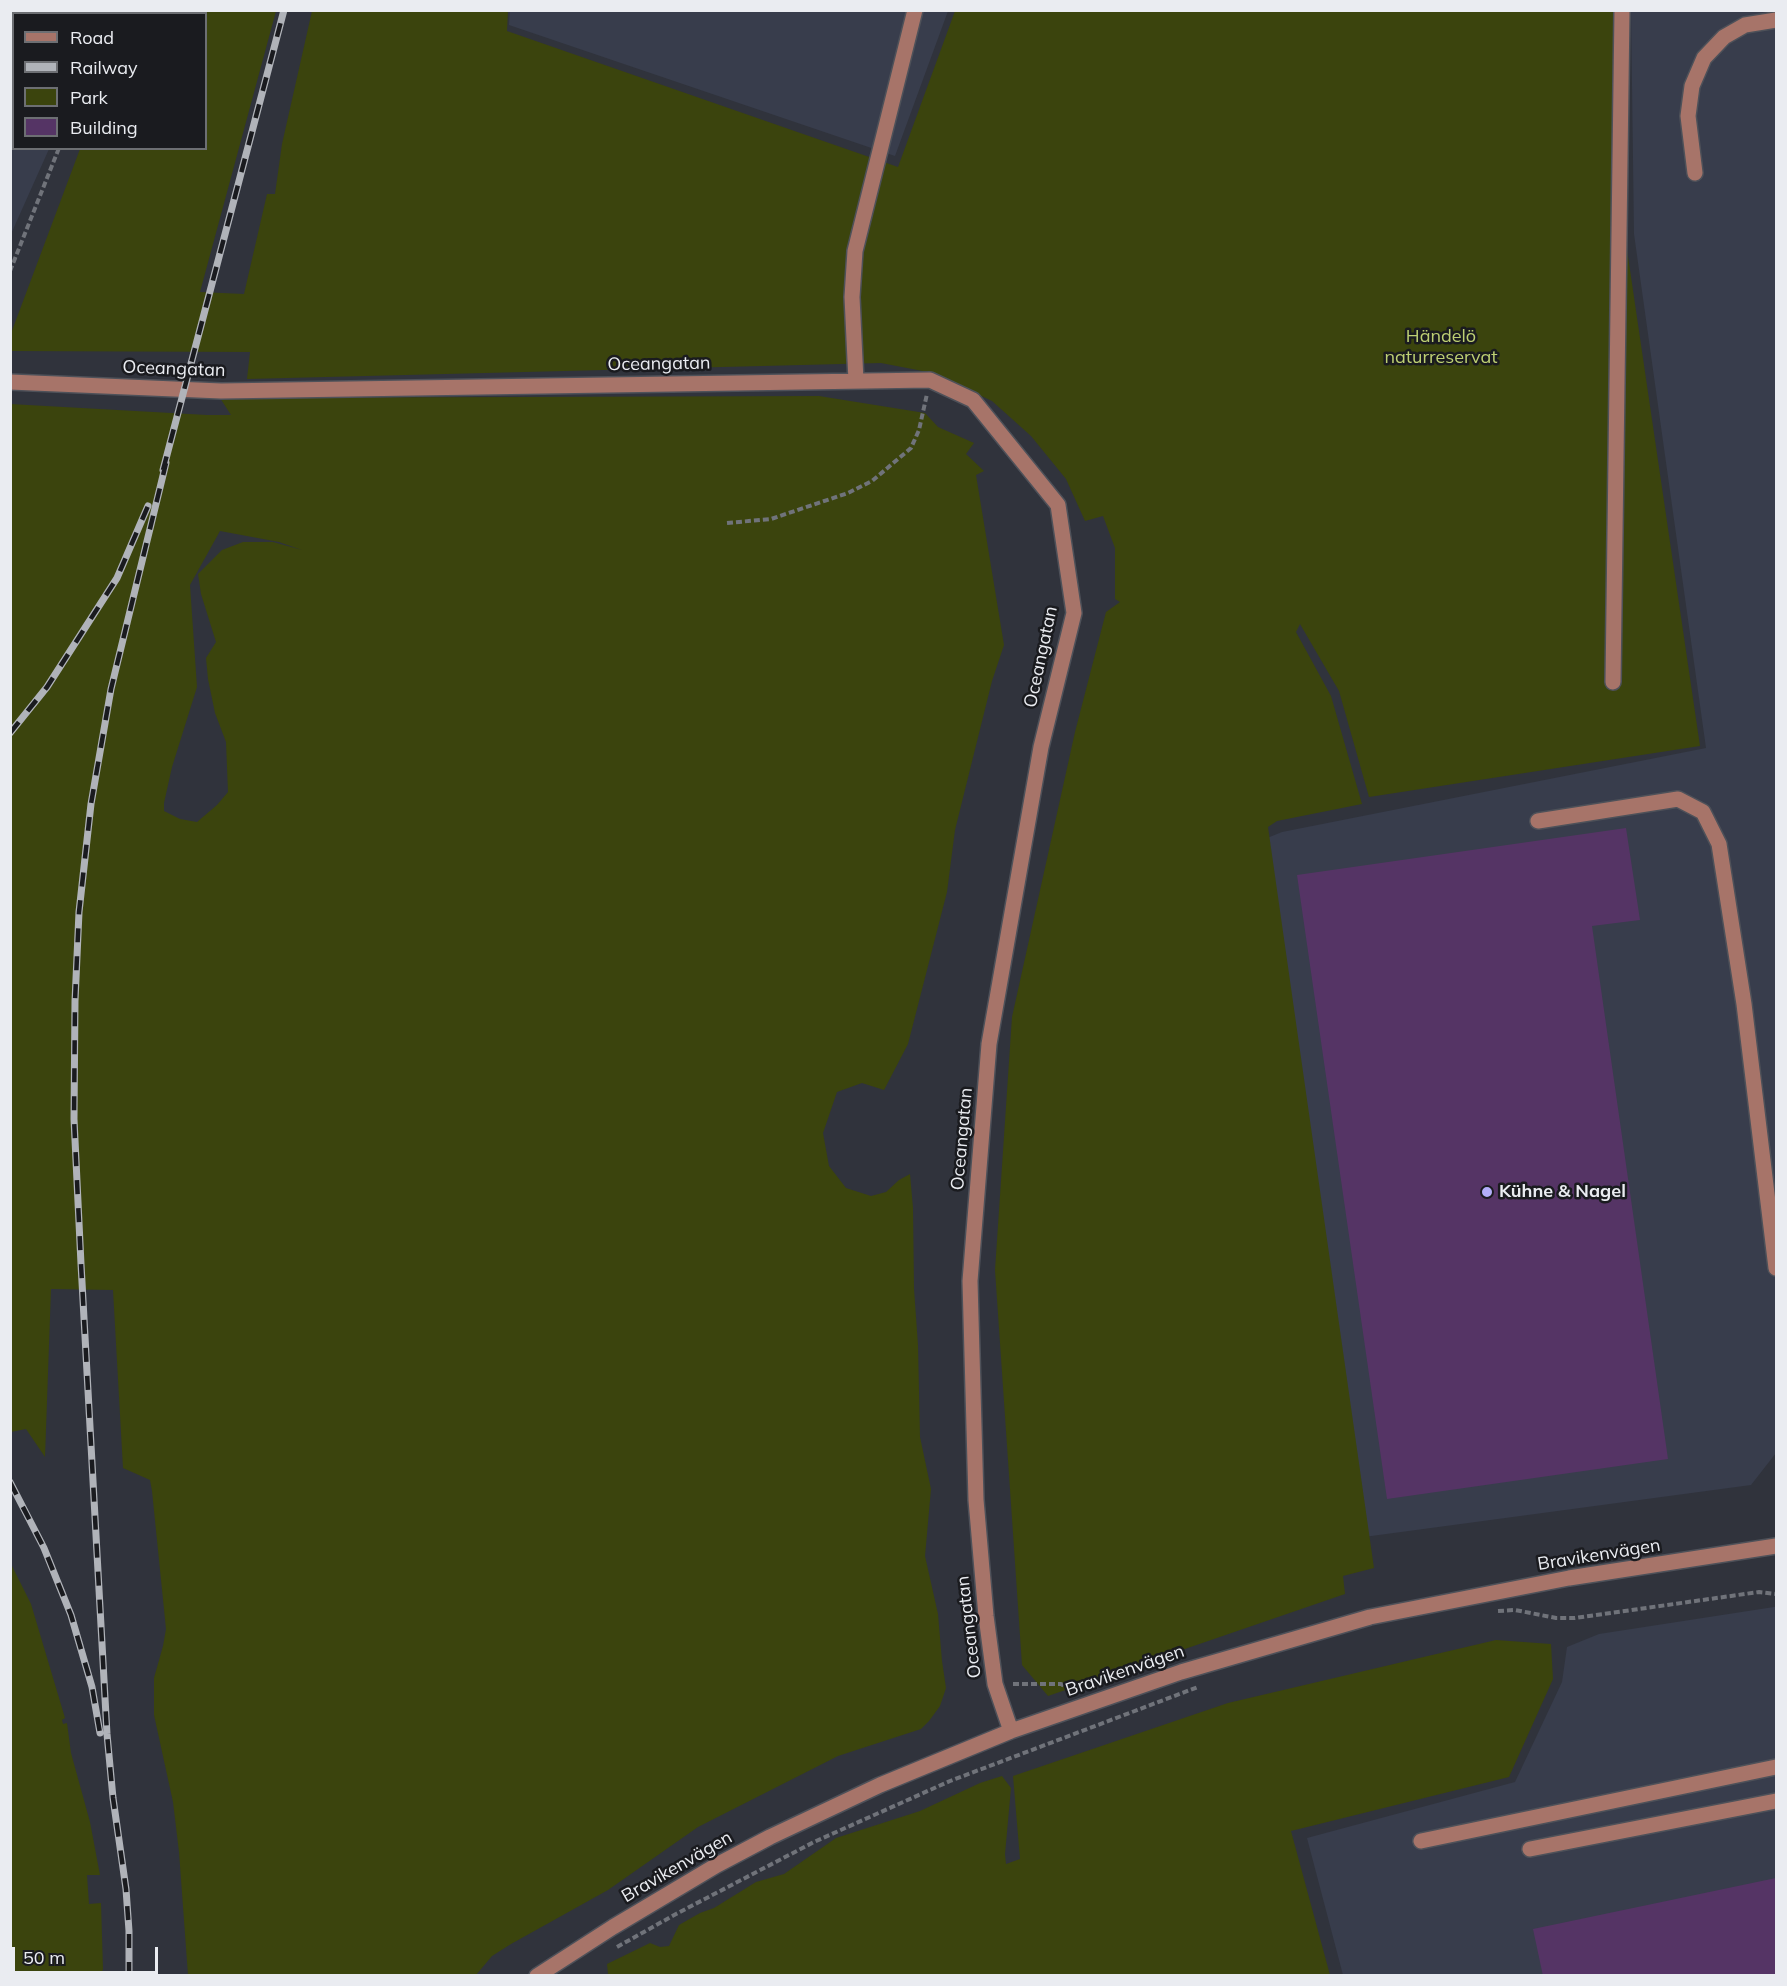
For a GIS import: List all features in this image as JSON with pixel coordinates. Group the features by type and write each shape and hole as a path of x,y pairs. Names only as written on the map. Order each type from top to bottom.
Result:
{"street":[{"path":"856,381 852,297 855,251 915,10"},
{"path":"1613,682 1622,10"},
{"path":"1695,172 1688,116 1692,86 1704,58 1724,37 1745,25 1776,20"},
{"name":"Oceangatan","path":"10,382 221,391 930,381 973,400 1058,505 1074,612 1041,747 989,1044 970,1281 976,1500 986,1616 995,1684 1011,1731"},
{"path":"1538,821 1678,799 1703,812 1719,844 1744,1004 1776,1268"},
{"name":"Bravikenvägen","path":"537,1976 689,1882 770,1837 880,1785 1011,1731 1077,1708 1181,1672 1370,1617 1569,1578 1776,1546"},
{"path":"1421,1841 1776,1767"},
{"path":"1530,1850 1776,1801"}],"path":[{"path":"10,271 58,150"},
{"path":"727,523 771,519 848,493 872,481 912,448 919,430 930,381"},
{"path":"1490,1611 1515,1610 1556,1618 1575,1618 1759,1592 1776,1594"},
{"path":"995,1684 1061,1684 1070,1689 1077,1708"},
{"path":"608,1952 814,1842 950,1781 1202,1685"}],"shaded area":[{"path":"510,10 948,11 895,156 509,25"},
{"path":"1631,11 1776,11 1776,1453 1751,1485 1349,1539 1240,849 1282,832 1706,748 1634,234"},
{"path":"10,16 12,18 12,150 49,150 11,234"},
{"path":"1776,1607 1776,1975 1343,1975 1307,1838 1515,1782 1562,1682 1567,1647 1599,1634"}],"green space":[{"name":"Händelö naturreservat","path":"11,11 276,11 200,292 244,294 267,194 275,194 282,144 312,11 508,11 507,31 898,167 955,11 1626,11 1625,236 1700,746 1369,797 1339,691 1300,624 1296,632 1331,696 1362,804 1277,821 1268,827 1374,1568 1343,1576 1345,1594 1048,1696 1022,1665 995,1270 1012,1017 1075,732 1106,612 1120,602 1115,599 1115,548 1103,516 1085,521 1066,479 1031,436 992,401 933,373 881,363 247,379 250,352 11,351 10,336 80,150 207,150 207,12 12,12 11,41"},
{"path":"819,396 925,413 938,427 974,443 966,454 984,471 976,475 1004,645 992,681 955,830 947,892 908,1044 884,1090 862,1083 837,1092 823,1133 829,1166 846,1188 871,1196 886,1192 910,1174 920,1437 931,1489 925,1556 938,1614 946,1688 940,1706 921,1729 838,1756 698,1827 608,1890 492,1956 476,1975 188,1975 173,1802 154,1715 154,1678 166,1629 152,1491 150,1480 123,1468 113,1290 51,1289 45,1457 26,1429 11,1432 10,404 231,415 220,398","holes":["220,531 279,542 302,550 273,542 243,542 222,550 198,574 201,594 216,642 206,658 215,713 226,742 228,792 197,822 180,819 164,811 164,803 172,767 197,687 190,585"]},
{"path":"11,1564 31,1604 65,1718 62,1720 63,1724 67,1723 71,1753 90,1822 100,1875 87,1875 89,1904 101,1903 103,1969 101,1975 11,1975"},
{"path":"1496,1640 1551,1644 1553,1679 1509,1777 1291,1831 1330,1975 608,1974 607,1964 650,1943 660,1947 669,1946 679,1925 714,1908 756,1882 784,1874 836,1838 920,1811 980,1783 1002,1776 1011,1788 1006,1864 1020,1859 1013,1776 1228,1703"}],"building":[{"name":"Kühne & Nagel","path":"1626,828 1640,920 1592,926 1668,1459 1387,1499 1297,875"},
{"path":"1776,1878 1776,1976 1543,1976 1533,1929"}],"railway":[{"path":"163,470 284,10"},
{"path":"129,1976 126,1889 113,1798 107,1734 74,1119 75,1001 79,912 91,804 111,689 166,463"},
{"path":"10,733 47,687 117,578 148,506"},
{"path":"10,1482 44,1548 71,1615 92,1687 100,1733"}],"place":[{"name":"Kühne & Nagel","path":"1487,1192"}]}
